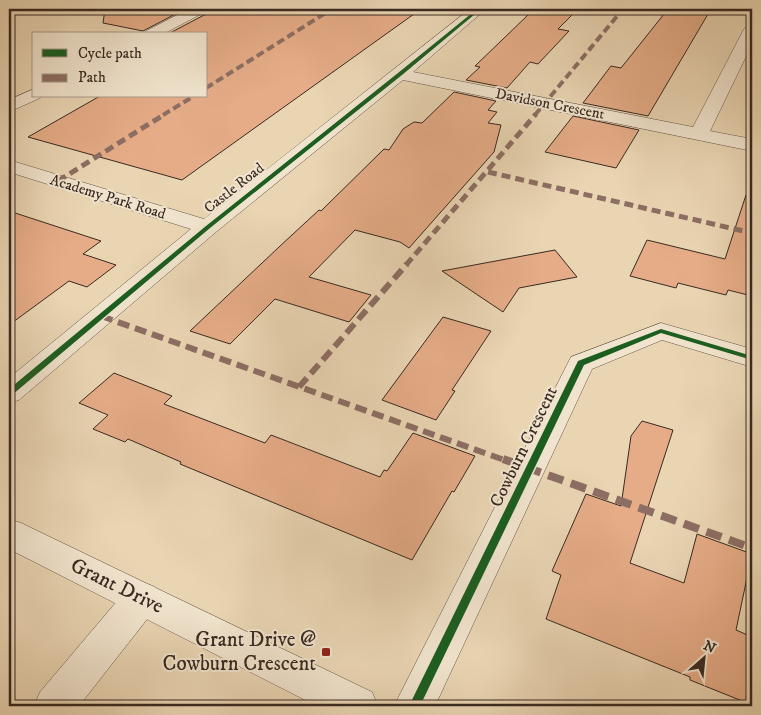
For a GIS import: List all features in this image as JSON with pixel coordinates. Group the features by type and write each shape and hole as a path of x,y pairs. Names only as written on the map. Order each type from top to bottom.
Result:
{"street":[{"path":"156,32 200,9"},
{"name":"Castle Road","path":"9,393 208,227 479,9"},
{"path":"699,134 752,29"},
{"name":"Davidson Crescent","path":"400,74 752,145"},
{"path":"9,106 32,95"},
{"name":"Academy Park Road","path":"9,166 208,227"},
{"name":"Cowburn Crescent","path":"414,706 580,363 661,331 752,358"},
{"name":"Grant Drive","path":"9,533 358,706"},
{"path":"54,706 142,598"}],"building":[{"path":"105,9 185,9 143,31 103,23"},
{"path":"209,9 421,9 182,180 28,137 96,98 208,98 208,32 172,32 206,14"},
{"path":"539,9 578,9 558,29 569,31 538,64 530,62 507,88 466,80 480,67 475,66 529,14 533,14"},
{"path":"668,9 711,9 648,116 583,103 611,66 621,68"},
{"path":"454,92 496,101 488,110 497,112 488,123 501,125 494,152 409,248 400,242 355,230 309,277 371,295 349,322 275,299 230,344 190,331 319,210 321,211 384,149 389,150 403,129 414,122 422,123"},
{"path":"573,116 639,130 616,168 545,152"},
{"path":"746,195 752,196 752,296 728,290 726,295 678,283 676,288 630,276 647,240 725,259"},
{"path":"9,211 101,241 83,254 116,265 87,287 69,281 9,325"},
{"path":"555,250 577,277 519,288 503,312 442,271"},
{"path":"443,317 491,331 452,390 455,391 436,420 382,400"},
{"path":"114,373 172,396 164,404 265,443 271,435 380,477 384,470 387,471 413,433 475,456 454,492 452,491 412,560 180,464 181,462 128,439 125,442 93,429 108,415 79,403"},
{"path":"642,421 673,430 630,563 684,583 697,534 752,554 736,630 752,637 752,705 690,680 690,677 546,619 561,575 552,571 586,494 621,506 631,436"}],"marked path":[{"path":"208,87 332,9"},
{"path":"299,387 488,172 623,9"},
{"path":"58,181 191,98"},
{"path":"488,172 752,233"},
{"path":"101,316 752,548"}],"cycle path":[{"path":"9,393 208,227 479,9"},
{"path":"414,706 581,363 661,331 752,358"}],"place":[{"name":"Grant Drive @ Cowburn Crescent","path":"326,652"}]}
